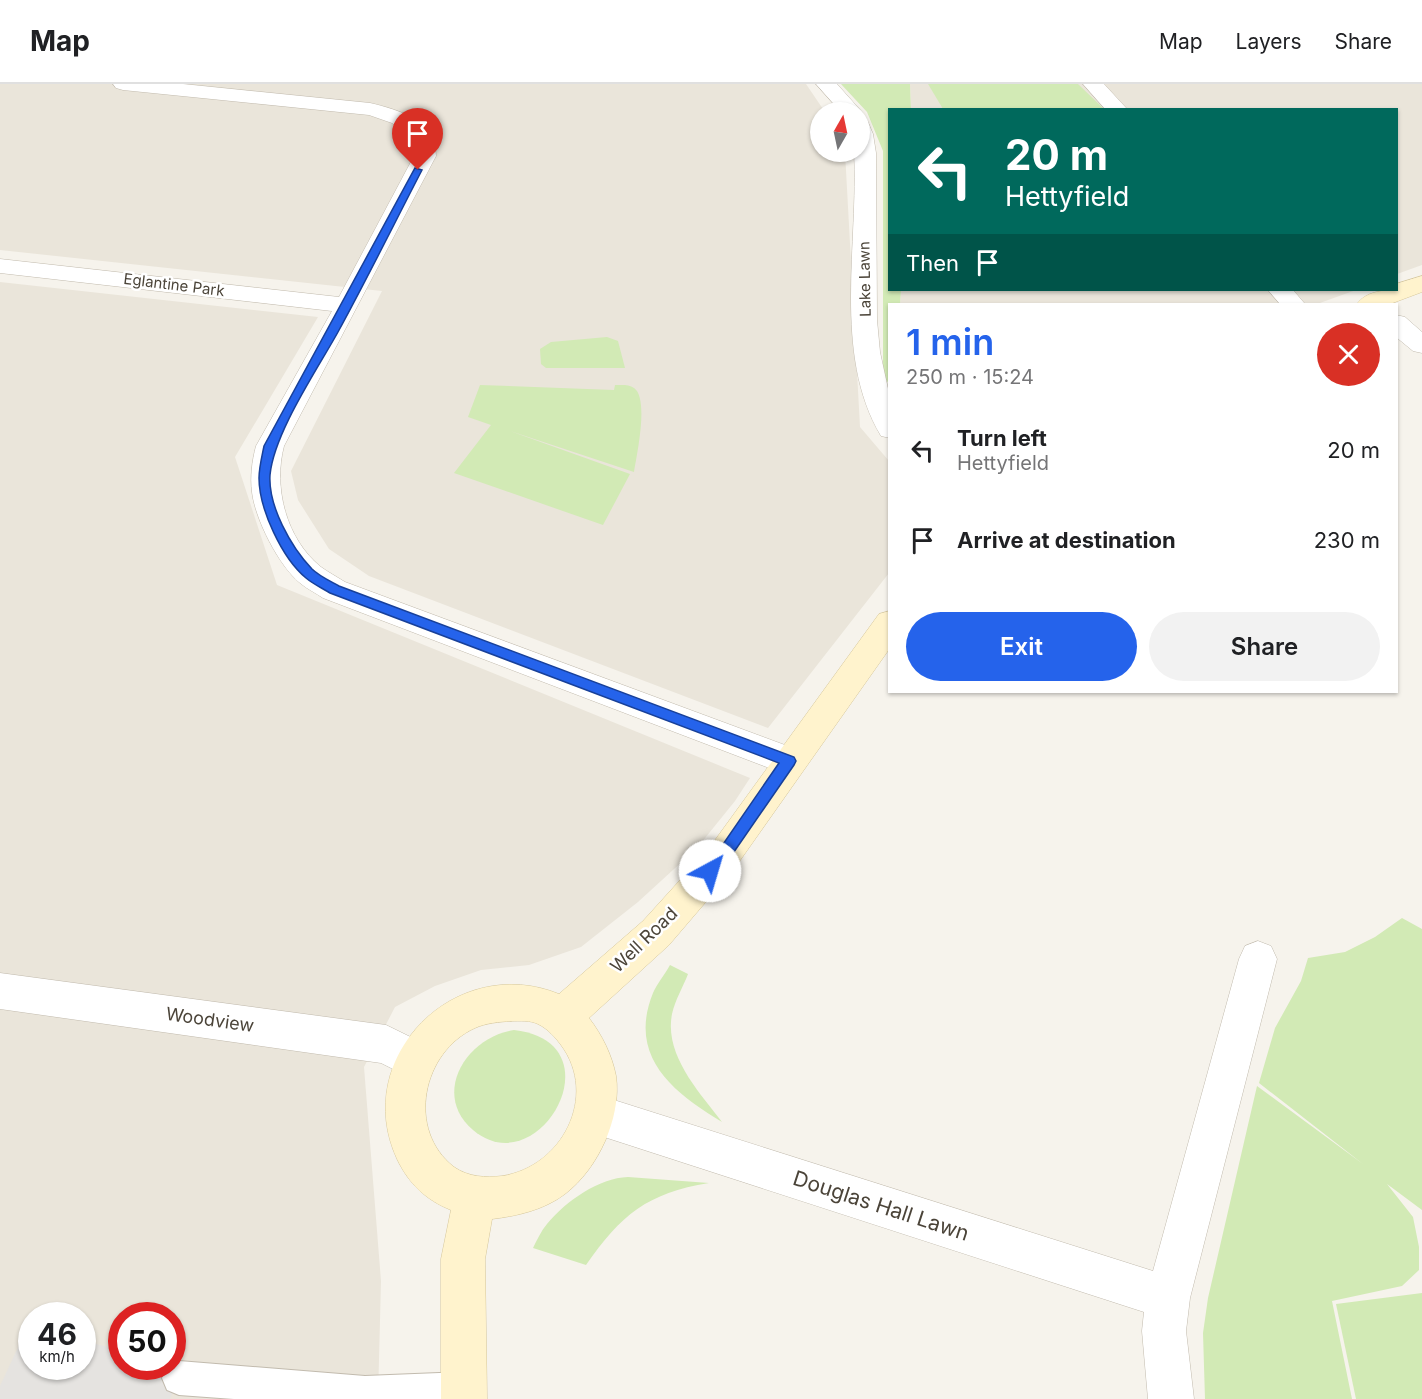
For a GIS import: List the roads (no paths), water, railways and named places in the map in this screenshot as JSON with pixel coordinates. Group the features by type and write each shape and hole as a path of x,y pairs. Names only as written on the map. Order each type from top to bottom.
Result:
{"main road":[{"path":"1374,303 1422,283"},
{"name":"Well Road","path":"562,1017 656,933 722,858 789,761 888,626"},
{"path":"511,1002 538,1005 562,1017 580,1035 592,1058 598,1085 595,1114 584,1144 563,1170 536,1188 506,1198 475,1198 447,1188 426,1170 411,1146 404,1118 406,1088 417,1061 434,1036 457,1017 483,1005 511,1002"},
{"path":"464,1394 463,1259 475,1198"}],"street":[{"path":"123,84 162,86 370,109 392,115 420,134 426,148 425,156 347,305 274,438 266,461 266,493 278,530 309,574 334,590 789,761"},
{"path":"826,84 843,102"},
{"path":"1093,84 1116,108"},
{"name":"Lake Lawn","path":"865,162 864,243 868,371 878,410 888,426"},
{"name":"Eglantine Park","path":"0,266 347,305"},
{"path":"1281,291 1292,303"},
{"path":"1398,325 1422,345"},
{"path":"1171,1399 1164,1331 1168,1298 1258,959"},
{"name":"Woodview","path":"0,991 386,1044 417,1061"},
{"name":"Douglas Hall Lawn","path":"595,1114 1168,1298"}],"lane":[{"path":"186,1379 364,1393 464,1394"}]}
